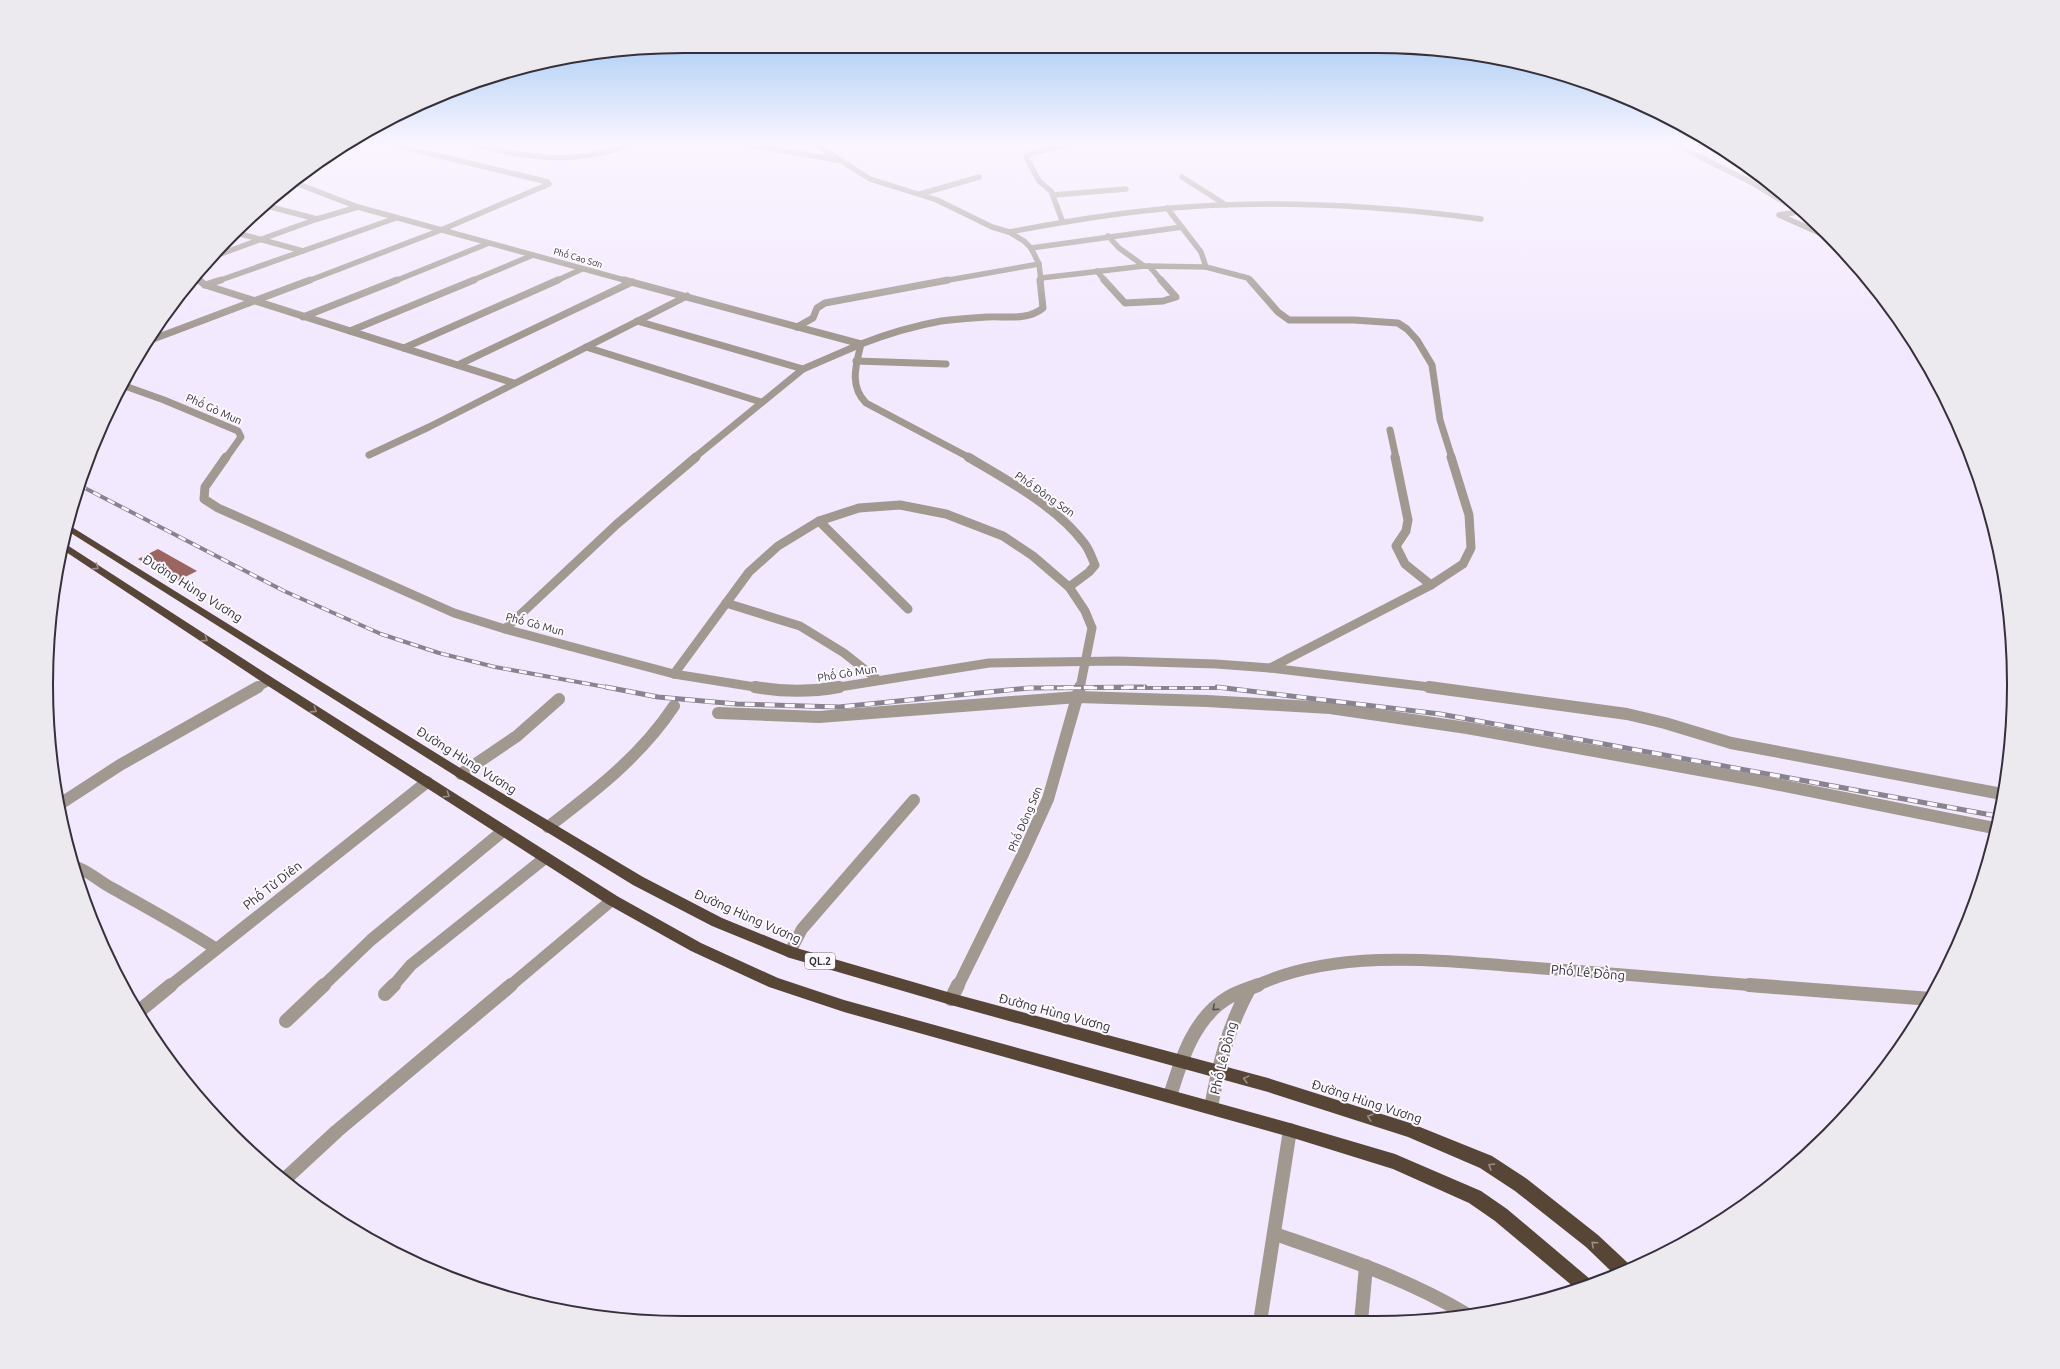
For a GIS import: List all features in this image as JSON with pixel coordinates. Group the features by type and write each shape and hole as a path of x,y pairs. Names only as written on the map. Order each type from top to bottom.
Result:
{"highway":[{"name":"Đường Hùng Vương","path":"72,531 548,827 638,881 717,922 790,952 951,999 1283,1089 1410,1130 1486,1162 1521,1184 1592,1241 1620,1267"},
{"path":"68,549 269,681 545,858 612,900 696,947 774,983 866,1012 1211,1107 1394,1162 1475,1197 1501,1215 1580,1281"}],"street":[{"name":"Phố Cao Sơn","path":"355,206 861,344"},
{"path":"157,338 441,230 498,206"},
{"path":"504,628 617,524 761,402 803,369 880,336 928,323 973,317 1030,315 1040,312 1043,308 1042,278 1039,264 1032,248 1009,232 992,227 952,206"},
{"path":"1056,206 1062,220"},
{"path":"1009,232 1062,220 1124,212 1209,206"},
{"path":"1347,206 1418,211 1480,219"},
{"path":"271,207 317,219"},
{"path":"224,253 317,219 358,207"},
{"path":"1167,208 1202,252 1206,267"},
{"path":"1795,213 1779,215 1814,231"},
{"path":"204,286 396,218"},
{"path":"1032,248 1108,236 1182,227"},
{"path":"242,234 303,251"},
{"path":"1098,271 1125,303 1163,301 1176,297 1146,266 1119,248 1108,236"},
{"path":"303,316 489,243"},
{"path":"350,332 533,255"},
{"path":"797,327 813,318 817,308 825,303 1003,269 1039,264"},
{"path":"1042,278 1146,266 1206,267 1248,278 1278,312 1289,320 1354,320 1398,323 1407,329 1417,340 1432,365 1440,420 1469,515 1471,548 1463,564 1431,585 1270,668"},
{"path":"404,348 582,269"},
{"path":"199,281 204,286 254,300 350,332 458,364 514,383"},
{"path":"458,364 632,282"},
{"path":"369,456 687,296"},
{"path":"637,322 803,369"},
{"name":"Phố Đông Sơn","path":"861,344 856,361 855,387 859,397 866,403 924,432 997,475 1052,512 1083,539 1094,554 1095,565 1089,572 1069,587 1085,611 1092,628 1078,697 1048,799 1023,854 951,999"},
{"path":"586,347 761,402"},
{"path":"856,361 946,364"},
{"name":"Phố Gò Mun","path":"128,387 164,400 238,431 241,434 241,437 205,487 204,499 218,508 454,613 674,674 771,690 818,691 989,663 1085,661 1216,664 1270,668 1451,690 1627,714 1665,723 1731,744 1940,781 1998,793"},
{"path":"1390,430 1408,520 1406,531 1396,546 1397,554 1405,564 1431,585"},
{"path":"674,674 749,572 778,546 819,521 859,508 900,505 946,514 1003,536 1033,556 1069,587"},
{"path":"819,521 908,609"},
{"path":"726,603 800,626 844,653 878,680"},
{"path":"64,801 120,765 269,681"},
{"path":"718,713 819,717 1078,697 1207,700 1330,708 1452,726 1760,780 1990,827"},
{"path":"461,774 517,736 559,699"},
{"path":"548,827 599,787 632,756 665,722 674,706"},
{"name":"Phố Từ Diên","path":"143,1008 215,948 427,782"},
{"path":"790,952 802,929 914,800"},
{"path":"286,1021 371,940 502,830"},
{"path":"385,994 411,965 545,858"},
{"path":"81,868 129,899 178,923 215,948"},
{"path":"288,1176 337,1131 612,900"},
{"name":"Phố Lê Đồng","path":"1170,1096 1181,1061 1193,1034 1214,1008 1228,997 1248,989 1268,978 1300,969 1353,962 1398,960 1488,964 1923,998"},
{"name":"Phố Lê Đồng","path":"1211,1107 1218,1072 1231,1024 1248,989"},
{"path":"1261,1316 1290,1130"},
{"path":"1274,1234 1366,1266 1441,1298 1461,1311"},
{"path":"1362,1316 1366,1266"}],"building":[{"path":"158,549 197,571 177,581 138,559"}],"railway":[{"path":"85,488 284,591 381,634 439,653 495,667 611,688"},
{"path":"606,687 658,697 737,704 839,707 1029,688"},
{"path":"1029,688 1145,687"},
{"path":"1217,687 1225,688"},
{"path":"1029,688 1225,688"},
{"path":"1225,688 1440,714 1993,815"}]}
